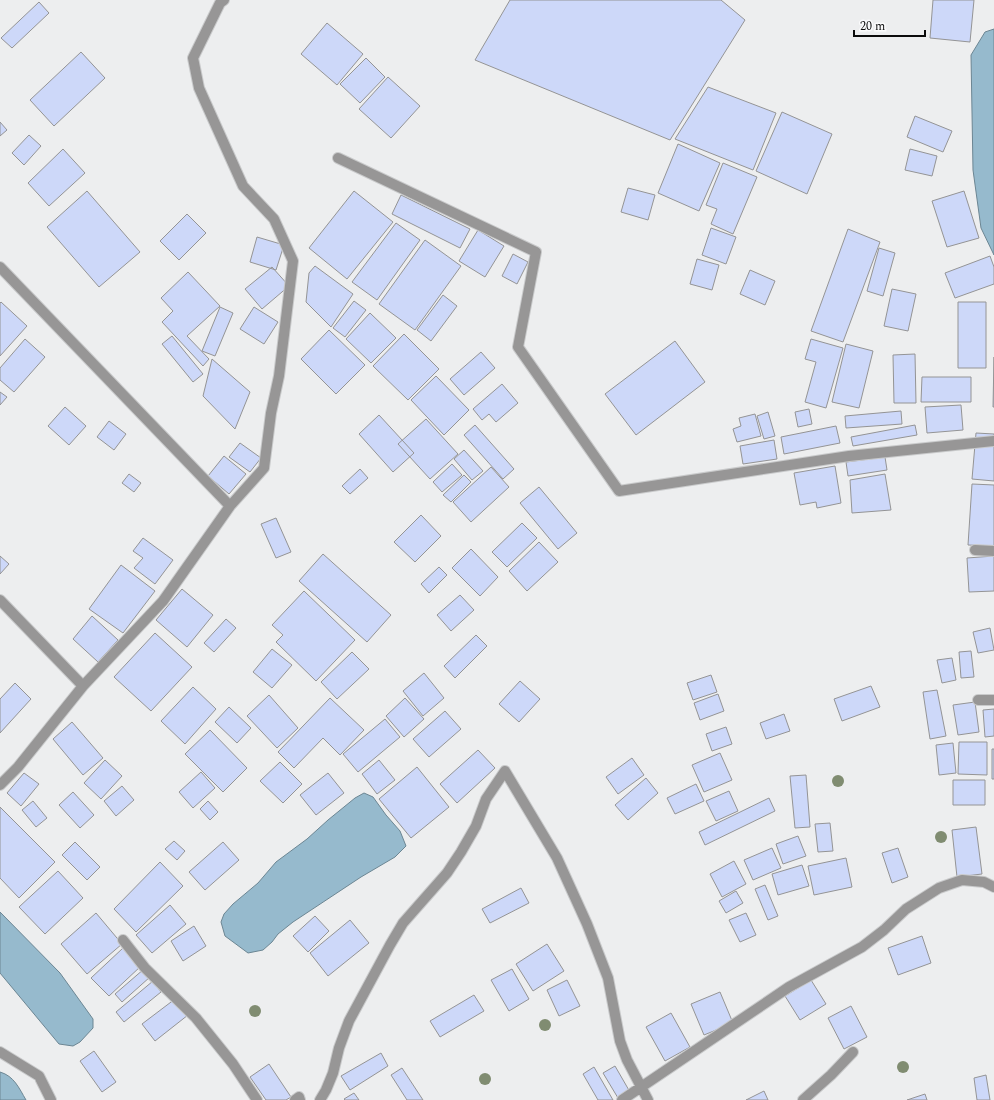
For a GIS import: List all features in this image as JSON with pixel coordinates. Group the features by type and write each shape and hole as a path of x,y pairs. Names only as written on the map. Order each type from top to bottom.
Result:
{"street":[{"path":"0,785 18,767 83,686 163,601 230,506 264,468 293,261 274,219 243,186 199,88 193,58 220,3 224,0"},
{"path":"338,158 536,252 518,347 619,491 849,456 994,441"},
{"path":"0,268 230,506"},
{"path":"975,550 994,551"},
{"path":"0,600 83,686"},
{"path":"978,700 994,700"},
{"path":"320,1100 333,1073 349,1021 390,945 403,923 447,873 461,852 476,826 486,799 505,771 557,858 587,924 608,978 620,1041 627,1060 648,1100"},
{"path":"622,1100 789,987 862,947 884,930 906,909 938,888 962,880 984,882 994,887"},
{"path":"123,940 146,968 196,1018 233,1064 257,1100"},
{"path":"0,1052 39,1076 51,1100"},
{"path":"803,1100 831,1075 853,1052"},
{"path":"295,1100 298,1097 300,1100"}],"water":[{"path":"994,29 994,255 981,228 973,170 971,55 985,32"},
{"path":"364,793 373,797 400,831 406,846 395,857 361,877 293,922 278,934 263,950 248,953 225,936 221,922 224,914 233,904 258,883 276,862 307,839 355,798"},
{"path":"0,912 60,973 93,1019 93,1028 80,1042 73,1046 59,1044 0,973"},
{"path":"0,1072 13,1079 26,1100 0,1100"}],"building":[{"path":"510,0 721,0 745,20 670,140 475,60"},
{"path":"933,0 974,0 970,42 930,38"},
{"path":"39,2 49,13 12,48 1,38"},
{"path":"327,23 363,54 337,85 301,54"},
{"path":"81,52 105,78 54,126 30,100"},
{"path":"366,58 385,77 360,103 340,84"},
{"path":"388,77 420,106 391,138 359,109"},
{"path":"708,87 776,113 753,170 675,139"},
{"path":"782,112 832,134 807,194 756,171"},
{"path":"915,116 952,131 943,152 907,137"},
{"path":"0,122 7,130 0,136"},
{"path":"29,135 41,146 24,165 12,153"},
{"path":"678,144 720,163 699,211 658,193"},
{"path":"63,149 85,173 49,206 28,183"},
{"path":"910,149 937,156 932,176 905,170"},
{"path":"723,163 757,177 733,234 711,224 717,209 706,205"},
{"path":"628,188 655,195 648,220 621,212"},
{"path":"87,191 140,252 99,287 47,227"},
{"path":"354,191 393,222 347,279 309,248"},
{"path":"964,191 979,238 947,247 932,201"},
{"path":"401,195 470,229 460,248 392,214"},
{"path":"187,214 206,233 179,260 160,241"},
{"path":"396,223 420,240 377,300 352,282"},
{"path":"711,228 736,237 726,264 702,255"},
{"path":"848,229 880,242 843,342 811,331"},
{"path":"478,230 504,246 485,277 459,261"},
{"path":"257,237 284,245 276,270 250,262"},
{"path":"425,240 461,266 415,330 379,304"},
{"path":"879,248 895,253 883,296 867,291"},
{"path":"513,254 528,262 517,284 502,276"},
{"path":"990,256 994,267 994,284 955,298 945,273"},
{"path":"697,259 719,265 712,290 690,284"},
{"path":"315,266 353,294 331,327 306,302 309,273"},
{"path":"272,267 289,286 262,309 245,289"},
{"path":"750,270 775,281 765,305 740,294"},
{"path":"188,272 220,306 187,336 209,359 203,366 162,322 173,311 161,298"},
{"path":"892,289 916,294 908,331 884,326"},
{"path":"443,295 457,306 431,341 417,330"},
{"path":"354,301 366,310 345,337 333,328"},
{"path":"1,302 27,326 0,356 0,303"},
{"path":"958,302 986,302 986,368 958,368"},
{"path":"220,307 233,313 215,356 202,351"},
{"path":"254,307 278,322 264,344 240,329"},
{"path":"370,313 396,338 371,363 346,339"},
{"path":"329,330 365,365 336,394 301,359"},
{"path":"404,334 439,369 408,400 373,366"},
{"path":"172,336 203,374 193,382 162,344"},
{"path":"25,339 45,357 14,392 0,380 0,368"},
{"path":"811,339 843,348 826,408 805,402 816,362 805,359"},
{"path":"675,341 705,382 636,435 605,394"},
{"path":"846,344 873,351 859,408 832,402"},
{"path":"481,352 495,368 464,395 450,379"},
{"path":"915,354 916,403 894,403 893,355"},
{"path":"994,357 994,407 993,407"},
{"path":"212,359 250,392 235,429 203,396"},
{"path":"436,376 469,410 444,435 411,400"},
{"path":"922,377 971,377 971,402 921,402"},
{"path":"502,384 518,403 496,422 489,414 482,420 473,409"},
{"path":"0,392 7,397 0,405"},
{"path":"961,405 963,430 927,433 925,407"},
{"path":"65,407 86,426 69,445 48,426"},
{"path":"809,409 812,424 798,427 795,412"},
{"path":"901,411 902,424 846,428 845,416"},
{"path":"768,412 775,436 764,439 757,416"},
{"path":"755,414 761,436 737,442 733,429 741,426 739,418"},
{"path":"379,415 414,453 393,472 359,434"},
{"path":"426,419 458,454 430,479 398,444"},
{"path":"109,421 126,434 114,450 97,437"},
{"path":"475,425 514,469 503,479 464,435"},
{"path":"915,425 917,435 853,446 851,437"},
{"path":"836,426 840,443 784,454 781,437"},
{"path":"976,433 994,434 994,481 972,479"},
{"path":"774,440 777,459 743,464 740,446"},
{"path":"240,443 261,458 250,472 229,457"},
{"path":"464,450 483,471 472,480 454,459"},
{"path":"224,456 246,474 229,494 208,476"},
{"path":"885,457 887,470 848,476 846,462"},
{"path":"452,464 462,475 442,492 433,482"},
{"path":"835,466 841,503 817,508 816,502 800,505 794,473"},
{"path":"491,467 509,487 471,522 453,502"},
{"path":"360,469 368,478 350,494 342,486"},
{"path":"129,474 141,483 134,492 122,483"},
{"path":"885,474 891,510 852,513 850,480"},
{"path":"464,475 471,482 451,502 443,495"},
{"path":"972,484 994,485 994,546 968,545"},
{"path":"539,487 577,533 558,549 520,503"},
{"path":"421,515 441,536 415,562 394,542"},
{"path":"276,518 291,552 276,558 261,524"},
{"path":"522,523 537,538 507,567 492,552"},
{"path":"143,538 173,560 155,584 134,568 143,558 133,551"},
{"path":"539,542 558,562 527,591 509,571"},
{"path":"471,549 498,577 480,596 452,568"},
{"path":"323,554 391,615 367,642 299,581"},
{"path":"0,556 9,564 0,574"},
{"path":"994,556 994,591 969,592 967,558"},
{"path":"121,565 155,591 123,633 89,609"},
{"path":"439,567 447,575 429,593 421,584"},
{"path":"182,589 213,615 187,647 156,620"},
{"path":"304,591 355,640 316,681 276,642 283,635 272,625"},
{"path":"460,595 474,610 451,631 437,615"},
{"path":"92,616 118,640 98,662 73,639"},
{"path":"226,619 236,628 214,652 204,643"},
{"path":"990,628 994,650 978,653 973,632"},
{"path":"155,633 192,667 151,711 114,677"},
{"path":"476,635 487,646 455,678 444,666"},
{"path":"272,649 292,665 272,688 253,672"},
{"path":"971,651 974,677 961,678 959,652"},
{"path":"352,652 369,669 337,699 321,682"},
{"path":"952,658 956,680 942,683 937,660"},
{"path":"424,673 444,698 423,716 403,691"},
{"path":"711,675 717,692 693,700 687,683"},
{"path":"520,681 540,699 519,722 499,704"},
{"path":"15,683 31,699 0,733 0,699"},
{"path":"871,686 880,707 842,721 834,699"},
{"path":"193,687 216,709 185,744 161,721"},
{"path":"937,690 946,736 930,739 923,692"},
{"path":"718,694 724,711 700,720 694,703"},
{"path":"269,695 298,728 277,748 247,716"},
{"path":"330,698 364,730 340,755 323,738 294,768 278,752"},
{"path":"405,698 424,719 404,737 386,716"},
{"path":"975,702 979,732 958,735 953,705"},
{"path":"229,707 251,728 237,743 215,722"},
{"path":"994,709 994,736 985,737 983,710"},
{"path":"445,711 461,729 429,757 413,739"},
{"path":"784,714 790,731 766,739 760,723"},
{"path":"385,719 400,737 358,772 343,754"},
{"path":"72,722 103,758 83,775 53,739"},
{"path":"726,727 732,744 712,751 706,734"},
{"path":"210,730 247,768 223,792 185,754"},
{"path":"959,742 987,742 987,775 958,774"},
{"path":"953,743 956,773 939,775 936,745"},
{"path":"992,749 994,749 994,779 992,779"},
{"path":"478,750 495,768 457,803 440,784"},
{"path":"720,753 732,780 704,792 692,765"},
{"path":"632,758 644,775 618,794 606,777"},
{"path":"105,760 122,776 101,799 84,783"},
{"path":"379,760 395,780 377,794 362,774"},
{"path":"280,762 302,784 283,803 260,781"},
{"path":"417,767 449,807 411,838 379,799"},
{"path":"201,772 215,788 193,808 179,792"},
{"path":"24,773 39,784 21,806 7,793"},
{"path":"328,773 344,793 316,815 300,795"},
{"path":"806,775 810,827 795,828 790,776"},
{"path":"646,778 658,793 628,820 615,805"},
{"path":"953,780 985,780 985,805 953,805"},
{"path":"696,784 704,801 675,814 667,798"},
{"path":"122,786 134,800 116,816 104,801"},
{"path":"729,791 738,811 716,821 706,801"},
{"path":"73,792 94,815 80,828 59,805"},
{"path":"769,798 775,811 705,845 699,832"},
{"path":"33,801 47,818 36,827 22,810"},
{"path":"208,801 218,812 210,820 200,809"},
{"path":"0,807 55,862 19,898 0,878"},
{"path":"830,823 833,851 818,852 815,824"},
{"path":"976,827 982,874 957,877 952,830"},
{"path":"798,836 806,856 783,864 776,844"},
{"path":"174,841 185,851 177,860 165,849"},
{"path":"75,842 100,867 87,880 62,855"},
{"path":"223,842 239,860 205,890 189,872"},
{"path":"772,848 781,868 753,880 744,860"},
{"path":"898,848 908,877 892,883 882,853"},
{"path":"846,858 852,887 814,895 808,866"},
{"path":"734,861 746,884 722,897 710,874"},
{"path":"160,862 183,886 136,932 114,909"},
{"path":"802,865 809,886 778,895 772,874"},
{"path":"58,871 83,898 45,934 19,907"},
{"path":"765,885 778,916 768,920 755,889"},
{"path":"521,888 529,903 490,923 482,909"},
{"path":"736,891 743,903 726,913 719,901"},
{"path":"170,905 186,924 152,953 136,935"},
{"path":"96,913 122,944 87,974 61,944"},
{"path":"746,913 756,935 740,942 729,920"},
{"path":"315,916 329,931 308,952 293,936"},
{"path":"350,920 369,943 328,976 310,953"},
{"path":"194,926 206,946 183,961 171,941"},
{"path":"922,936 931,963 898,975 888,948"},
{"path":"547,944 564,971 533,991 516,964"},
{"path":"123,948 141,966 109,996 91,978"},
{"path":"144,969 150,977 122,1002 115,994"},
{"path":"512,969 529,999 509,1011 491,980"},
{"path":"567,980 580,1006 559,1016 547,990"},
{"path":"811,980 826,1004 800,1020 785,996"},
{"path":"153,981 161,992 124,1022 116,1012"},
{"path":"720,992 733,1023 704,1035 691,1004"},
{"path":"474,995 484,1011 440,1037 430,1021"},
{"path":"175,999 188,1015 155,1041 142,1024"},
{"path":"851,1006 867,1037 844,1049 828,1018"},
{"path":"671,1013 690,1047 665,1061 646,1027"},
{"path":"94,1051 116,1082 102,1092 80,1061"},
{"path":"381,1053 388,1066 350,1090 341,1076"},
{"path":"269,1064 291,1097 286,1100 266,1100 250,1077"},
{"path":"615,1066 630,1092 618,1098 603,1073"},
{"path":"594,1067 613,1100 598,1100 583,1074"},
{"path":"402,1068 423,1100 407,1100 391,1075"},
{"path":"986,1075 990,1100 977,1100 974,1078"},
{"path":"764,1091 768,1100 746,1100"},
{"path":"354,1093 359,1100 344,1099"},
{"path":"925,1094 927,1100 907,1100"}]}
